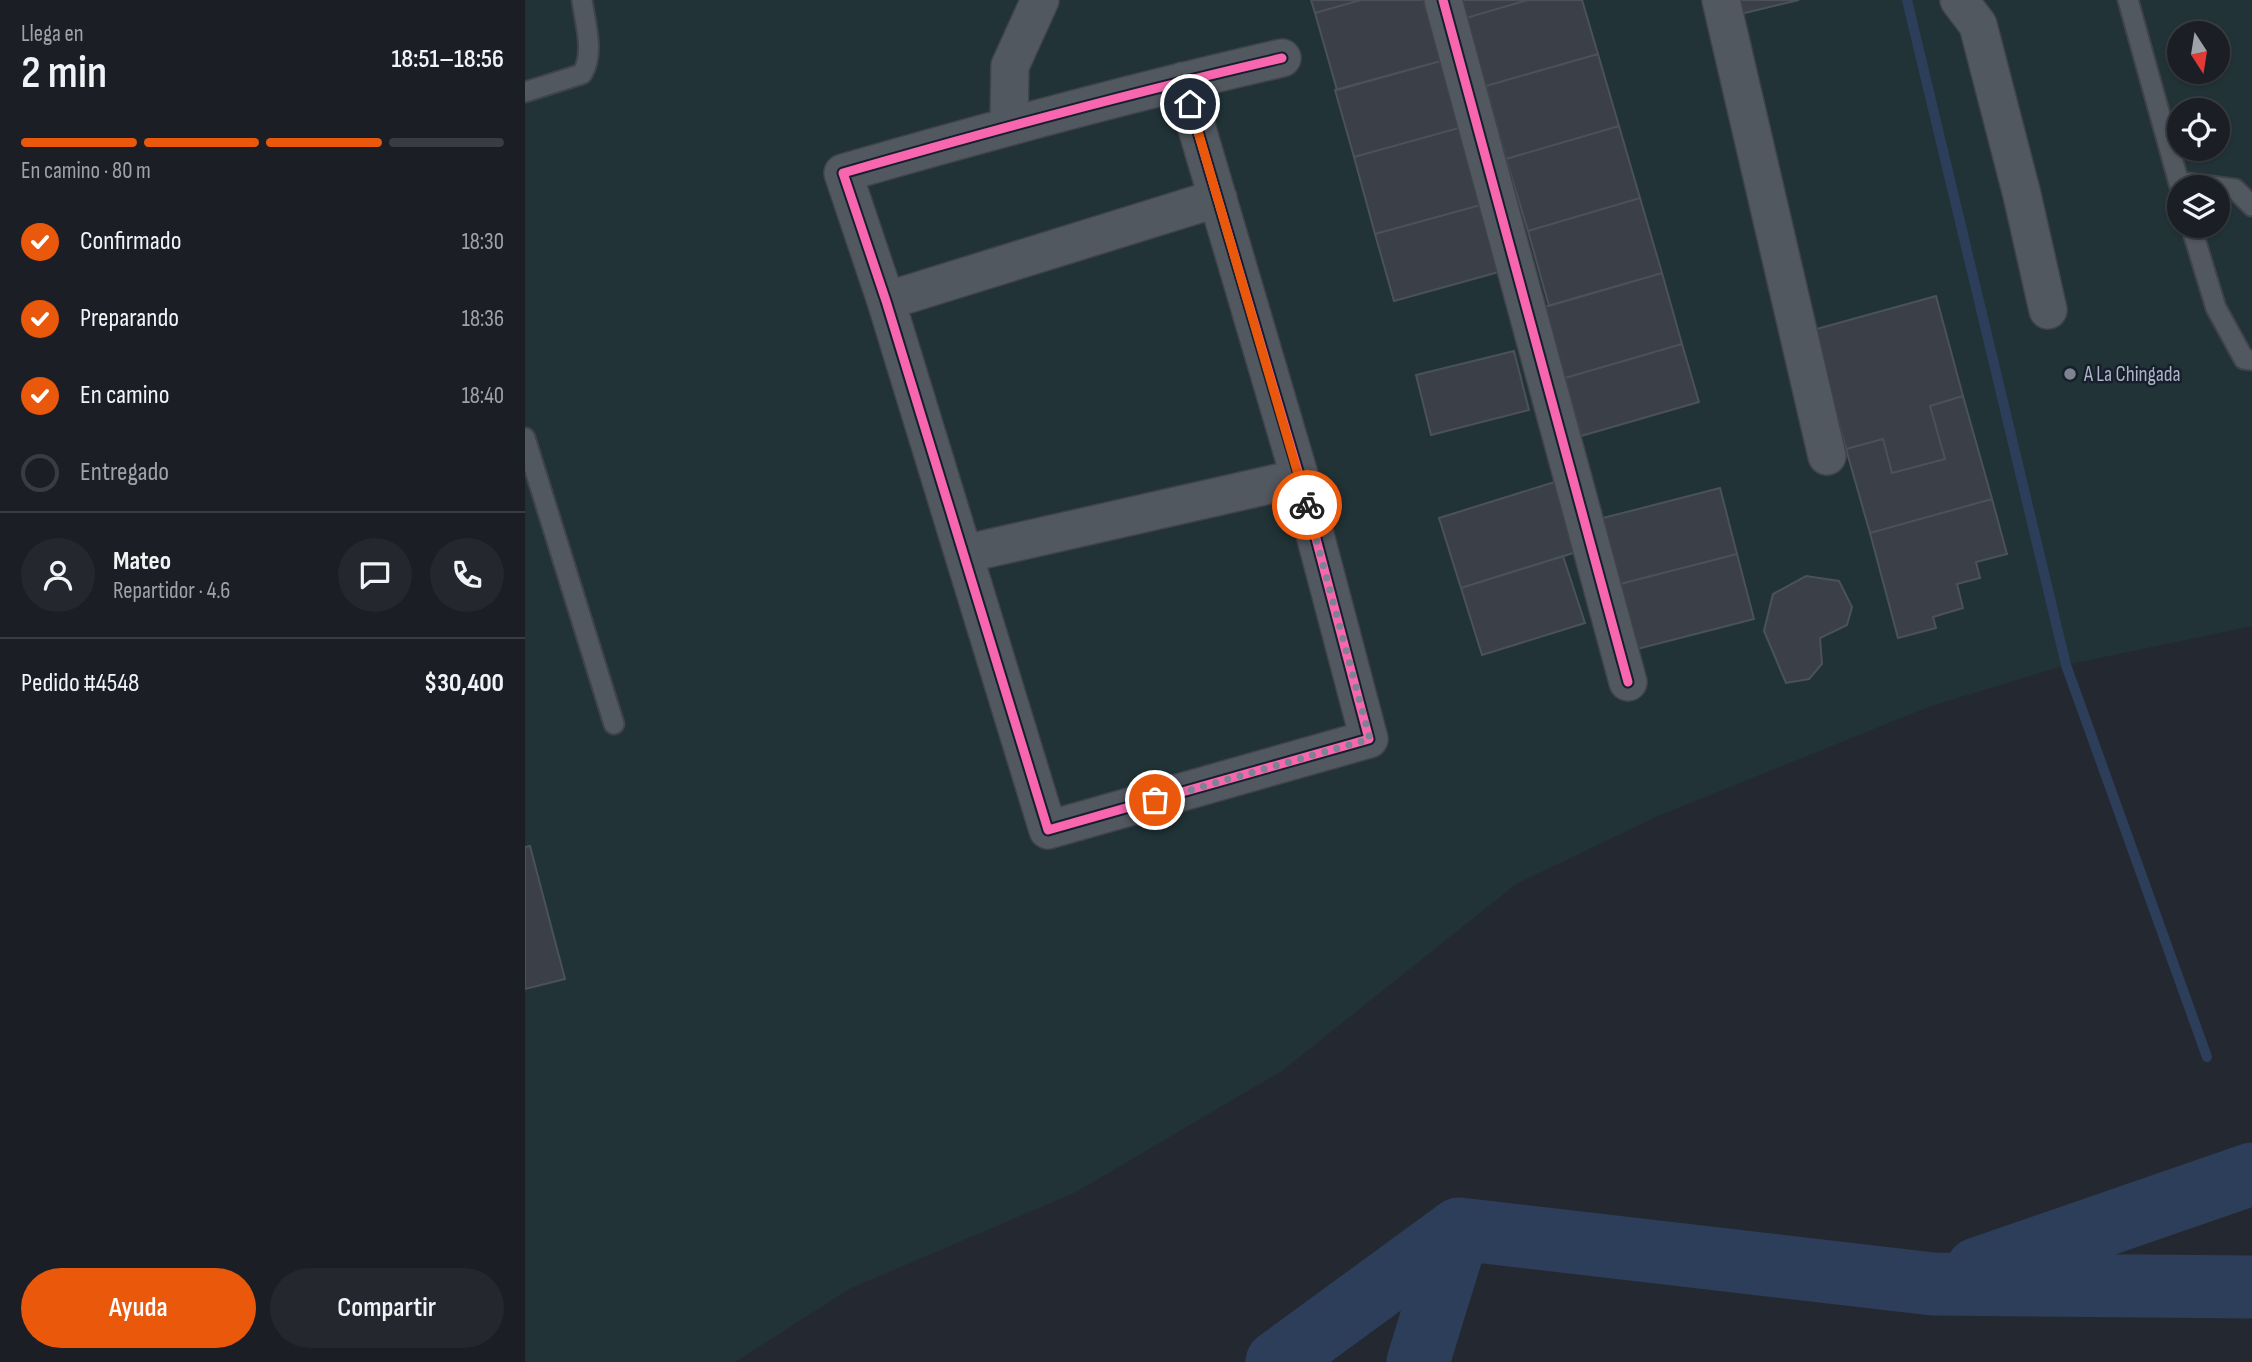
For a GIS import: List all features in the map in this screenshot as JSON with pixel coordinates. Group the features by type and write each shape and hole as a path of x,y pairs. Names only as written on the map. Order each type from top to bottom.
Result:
{"street":[{"path":"1009,125 1010,66 1040,0"},
{"path":"1443,0 1628,682"},
{"path":"1721,0 1827,456"},
{"path":"1959,0 1978,25 2022,195 2048,310"},
{"path":"1183,81 1300,478 1370,739 1048,830 886,302 843,173 1009,125 1183,81 1282,58"},
{"path":"886,302 1218,198"},
{"path":"964,554 1300,478"}],"lane":[{"path":"525,92 582,74 587,66 589,49 582,0"},
{"path":"2128,0 2176,175"},
{"path":"2230,189 2235,189 2252,206"},
{"path":"2195,238 2216,309 2244,359 2252,360"},
{"path":"525,438 614,724"}],"shaded area":[{"path":"525,0 2252,0 2252,626 2066,665 1931,706 1660,815 1516,884 1283,1070 1076,1192 849,1289 735,1362 525,1362"}],"building":[{"path":"1311,0 1361,0 1315,13"},
{"path":"1361,0 1431,0 1448,59 1337,90 1315,13"},
{"path":"1460,0 1528,0 1466,18"},
{"path":"1528,0 1582,0 1598,54 1486,86 1466,18"},
{"path":"1724,0 1799,0 1728,17"},
{"path":"1598,54 1619,126 1506,159 1486,86"},
{"path":"1448,59 1466,126 1354,157 1335,90"},
{"path":"1466,126 1488,203 1375,234 1354,157"},
{"path":"1619,126 1640,198 1528,231 1506,159"},
{"path":"1640,198 1662,273 1549,306 1528,231"},
{"path":"1488,203 1506,270 1394,301 1375,234"},
{"path":"1662,273 1682,344 1565,378 1544,307"},
{"path":"1936,296 1963,396 1930,406 1945,459 1892,473 1883,439 1846,449 1813,330"},
{"path":"1682,344 1699,402 1581,436 1565,378"},
{"path":"1514,351 1529,410 1431,435 1416,375"},
{"path":"1963,396 1992,499 1870,533 1846,449 1883,439 1892,473 1945,459 1930,406"},
{"path":"1561,480 1583,550 1461,588 1439,518"},
{"path":"1720,488 1737,554 1620,584 1603,518"},
{"path":"1992,499 2007,554 1976,562 1980,578 1957,584 1963,608 1933,617 1936,628 1898,638 1870,533"},
{"path":"1737,554 1754,619 1637,649 1620,584"},
{"path":"1563,556 1585,623 1482,655 1461,588"},
{"path":"1806,576 1839,581 1852,607 1847,625 1820,638 1822,664 1809,679 1786,683 1764,631 1773,594"},
{"path":"530,846 565,979 525,989 525,847"}],"waterway":[{"path":"1907,0 2066,665 2207,1057"},
{"path":"1977,1269 2252,1174"},
{"path":"1277,1362 1459,1229"},
{"path":"1418,1362 1459,1229 1933,1284 2252,1287"}],"cycle path":[{"path":"1443,0 1628,682"},
{"path":"1183,81 1300,478 1369,739 1048,830 886,301 843,173 1171,84 1227,71 1282,58"}],"way so far":[{"path":"1155,800 1370,739 1307,505"}],"place":[{"name":"A La Chingada","path":"2070,374"}],"route":[{"path":"1190,104 1307,505"}]}
